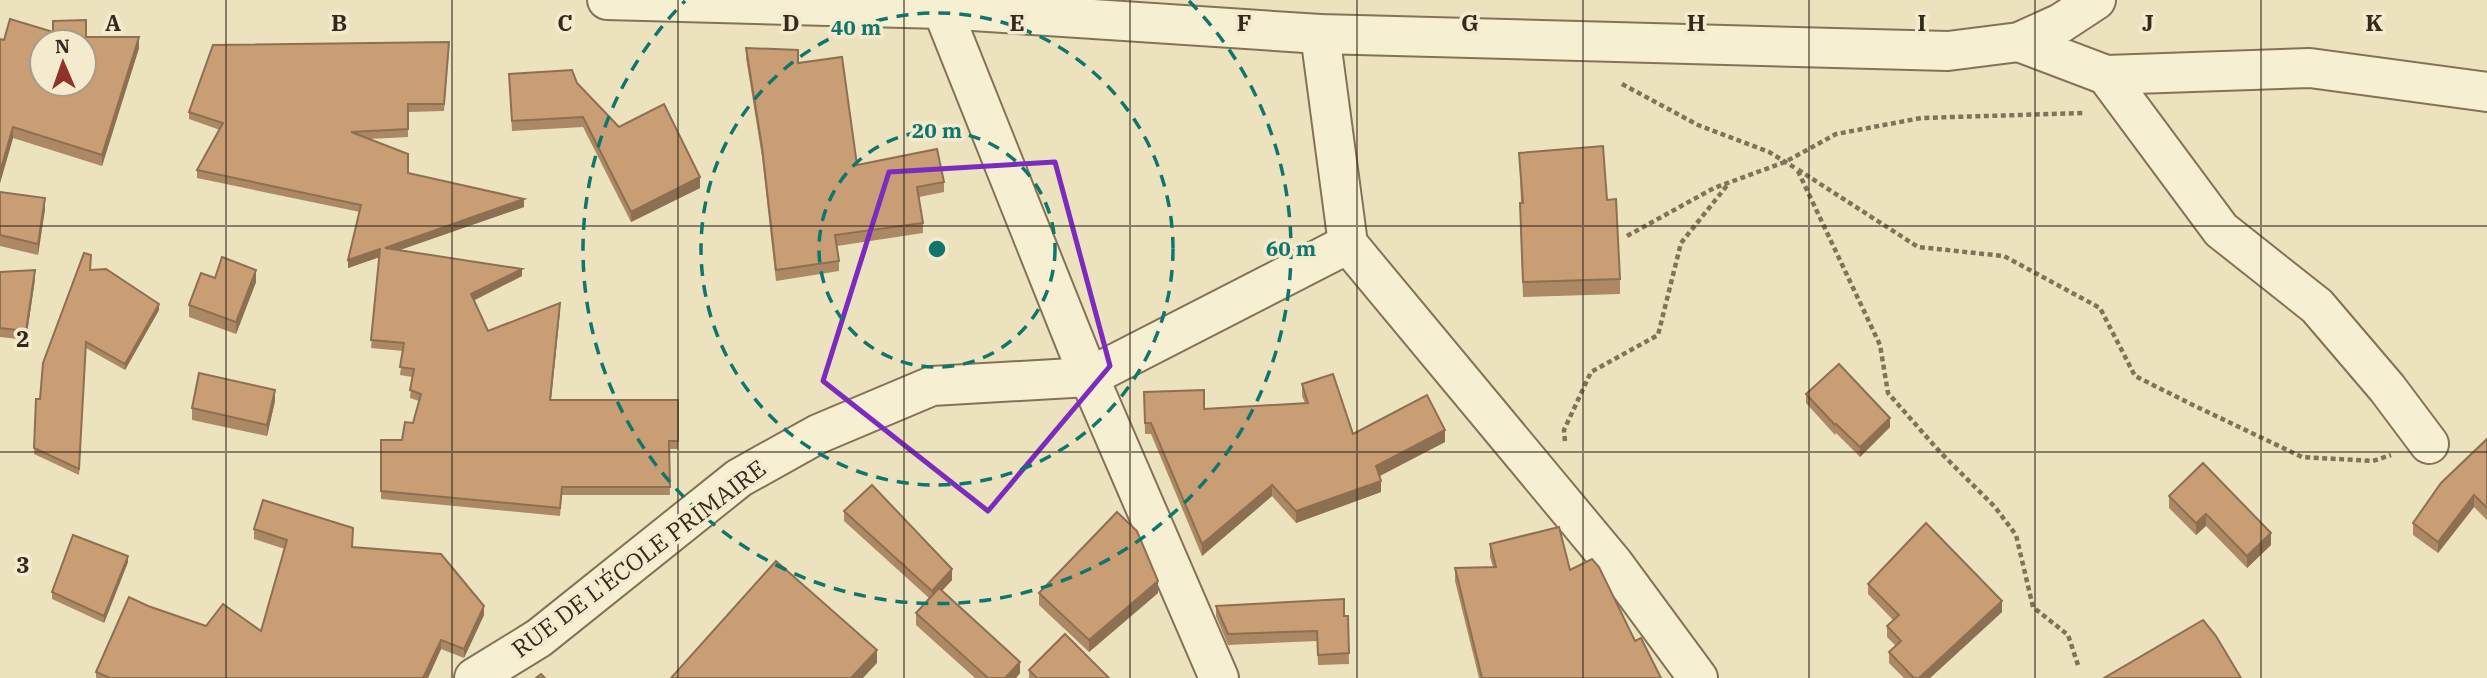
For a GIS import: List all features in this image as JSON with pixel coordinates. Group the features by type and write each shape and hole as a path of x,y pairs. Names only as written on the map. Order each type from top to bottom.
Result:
{"street":[{"path":"607,0 942,9 1320,34 1948,51 2019,42 2061,23 2096,0"},
{"path":"942,9 1089,377 1219,678"},
{"path":"1320,34 1348,244 1614,565 1698,678"},
{"path":"2019,42 2106,75 2310,68 2487,92"},
{"path":"2106,75 2221,230 2317,306 2387,388 2429,444"},
{"name":"RUE DE L'ÉCOLE PRIMAIRE","path":"474,678 540,638 739,478 818,434 932,386 1089,377 1348,244"}],"path":[{"path":"1618,81 1698,125 1769,152 1918,247 2004,256 2100,308 2135,376 2302,457 2373,461 2429,444"},
{"path":"1627,236 1714,188 1785,162 1836,134 1921,118 2092,112 2135,116"},
{"path":"1797,169 1880,345 1888,393 1949,462 1995,507 2016,536 2033,607 2068,635 2078,665"},
{"path":"1566,442 1564,430 1591,372 1658,335 1681,243 1730,182"}],"highlighted area":[{"path":"1055,162 1110,366 988,511 823,381 889,172"}],"building":[{"path":"10,19 40,28 28,28 28,98 98,98 98,37 139,37 102,155 13,127 0,172 0,39 4,40"},
{"path":"86,20 86,28 53,28 53,21"},
{"path":"449,42 444,104 408,104 408,129 351,132 408,154 408,173 524,199 385,248 522,269 471,294 488,331 560,303 550,400 678,400 678,441 669,441 670,487 562,487 560,508 381,491 381,440 402,440 405,422 413,423 421,394 410,390 414,369 400,367 404,343 371,340 380,249 348,260 361,205 197,170 223,123 189,112 213,45"},
{"path":"746,48 798,50 798,63 842,57 857,165 937,149 944,182 917,187 923,223 835,235 839,261 776,270 762,147"},
{"path":"572,70 577,83 619,127 664,104 700,177 631,212 583,117 512,121 509,74"},
{"path":"1603,146 1607,200 1616,199 1620,279 1523,282 1520,203 1523,203 1519,153"},
{"path":"0,192 45,198 38,244 0,235"},
{"path":"84,253 91,255 90,270 106,269 159,304 125,364 86,342 79,469 34,448 36,399 40,399 43,363"},
{"path":"222,257 256,270 236,322 189,305 201,273 215,278"},
{"path":"35,270 26,331 0,328 0,272"},
{"path":"1839,364 1890,418 1860,447 1806,394"},
{"path":"199,373 275,390 267,425 192,408"},
{"path":"1333,374 1353,434 1427,395 1445,430 1376,466 1381,481 1296,511 1272,485 1202,544 1151,423 1145,423 1144,392 1204,390 1204,409 1308,403 1302,384"},
{"path":"2487,439 2487,508 2474,495 2438,542 2413,523 2441,483"},
{"path":"2203,463 2271,533 2247,556 2206,514 2196,523 2169,496"},
{"path":"872,485 952,569 932,591 844,511"},
{"path":"263,500 353,528 352,547 441,554 484,606 464,649 441,640 422,678 110,678 96,672 129,597 206,626 223,604 261,631 287,540 254,529"},
{"path":"1117,512 1137,531 1158,581 1089,640 1039,593"},
{"path":"1926,523 2002,601 1919,678 1914,678 1889,652 1901,641 1887,626 1899,615 1868,584"},
{"path":"1559,527 1570,570 1592,559 1599,567 1635,641 1641,638 1661,678 1482,678 1455,568 1496,567 1490,544"},
{"path":"73,535 128,556 104,616 52,592"},
{"path":"776,561 877,650 851,678 671,678"},
{"path":"939,588 1020,662 1005,678 988,678 916,613"},
{"path":"1344,599 1344,616 1348,616 1349,653 1318,655 1317,631 1228,634 1216,606"},
{"path":"2203,620 2216,636 2241,678 2104,678"},
{"path":"1065,634 1109,678 1037,678 1029,670"}]}
